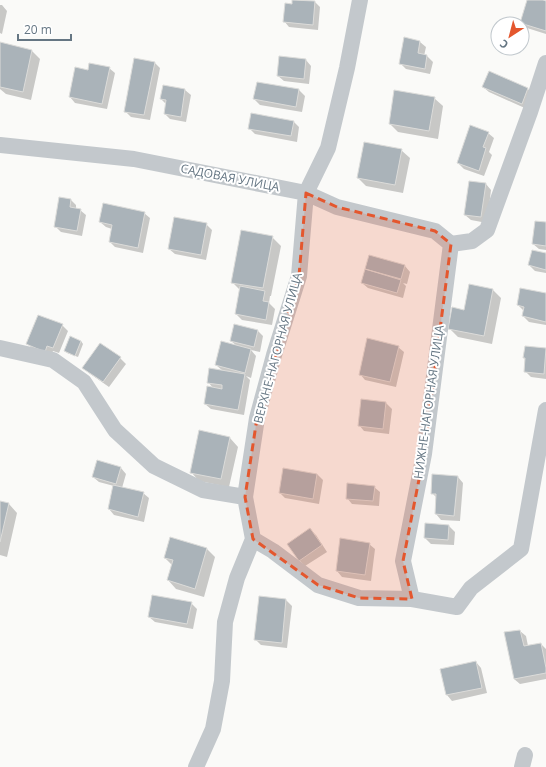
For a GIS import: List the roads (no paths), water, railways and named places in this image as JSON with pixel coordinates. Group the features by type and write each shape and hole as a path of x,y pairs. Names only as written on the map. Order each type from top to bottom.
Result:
{"street":[{"name":"ВЕРХНЕ-НАГОРНАЯ УЛИЦА","path":"196,767 213,728 222,681 226,622 237,578 252,539 246,497 257,418 274,355 299,276 306,193 328,148 347,68 360,0"},
{"path":"451,244 472,241 487,230 530,112 546,63"},
{"name":"САДОВАЯ УЛИЦА","path":"0,145 134,159 306,193 337,207 435,231 451,244"},
{"name":"НИЖНЕ-НАГОРНАЯ УЛИЦА","path":"412,600 403,561 424,454 451,244"},
{"path":"0,348 53,360 84,382 115,430 154,466 203,490 246,497"},
{"path":"252,539 273,551 318,585 359,598 412,600 457,607 471,588 521,549 546,410"}]}
